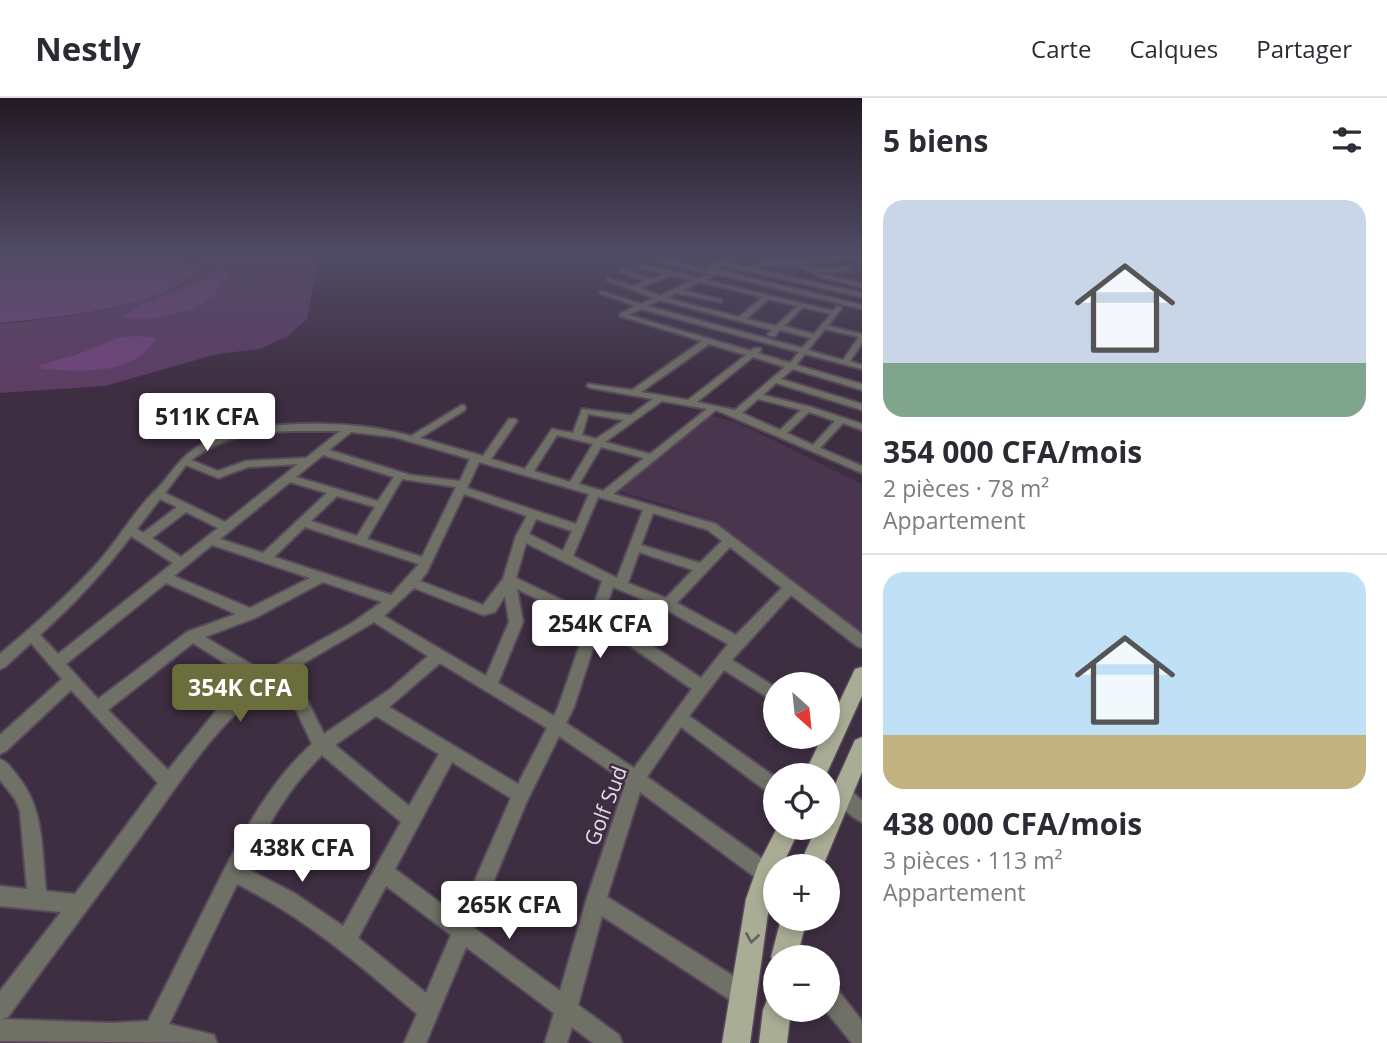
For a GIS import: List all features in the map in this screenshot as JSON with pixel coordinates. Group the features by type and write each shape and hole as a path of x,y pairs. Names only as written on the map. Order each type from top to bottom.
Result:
{"main road":[{"path":"840,715 862,675"},
{"path":"841,793 862,747"},
{"path":"736,1043 758,900 763,883"},
{"path":"773,1043 776,1022"}],"street":[{"path":"621,299 862,368"},
{"path":"657,299 622,316 862,387"},
{"path":"664,299 816,337"},
{"path":"712,299 719,301"},
{"path":"708,311 721,299"},
{"path":"741,320 765,299"},
{"path":"780,299 835,313"},
{"path":"827,299 862,307"},
{"path":"737,412 792,365 844,303"},
{"path":"690,403 753,354 801,304"},
{"path":"695,338 725,315"},
{"path":"824,327 862,337 845,363"},
{"path":"635,392 708,341"},
{"path":"776,380 862,407"},
{"path":"591,386 737,412 862,470"},
{"path":"758,396 862,427"},
{"path":"573,485 599,442 662,397"},
{"path":"567,557 578,529 600,493 715,407"},
{"path":"413,439 463,408"},
{"path":"782,433 808,409"},
{"path":"577,436 584,411 631,418"},
{"path":"815,448 841,420"},
{"path":"0,1009 210,729 235,702 263,679 374,616 413,583 461,487 512,421"},
{"path":"57,663 349,429"},
{"path":"0,663 71,599 184,461 199,450 230,435 349,429 377,431 413,439 712,527 862,642"},
{"path":"528,472 555,431 650,457"},
{"path":"321,451 400,475 461,487 578,529"},
{"path":"184,461 218,475 246,464 309,461"},
{"path":"360,540 379,505 400,475"},
{"path":"288,478 379,505"},
{"path":"264,559 335,492"},
{"path":"157,493 226,527"},
{"path":"144,538 186,507"},
{"path":"415,1043 521,795 557,726 594,623 635,547 649,508"},
{"path":"413,583 487,610 509,580 522,536 533,514"},
{"path":"305,523 425,562"},
{"path":"130,530 182,562"},
{"path":"522,536 615,582 668,604 737,643"},
{"path":"668,604 730,540"},
{"path":"210,541 393,601"},
{"path":"635,547 701,568"},
{"path":"164,577 250,614"},
{"path":"97,709 192,636 250,614 321,578"},
{"path":"509,580 631,639 702,687"},
{"path":"490,684 516,622 509,580"},
{"name":"Golf Sud","path":"556,1043 596,901 636,779 679,717 737,643 790,588"},
{"path":"374,616 557,726 763,871"},
{"path":"32,635 70,681 169,783"},
{"path":"192,636 263,679"},
{"path":"154,1032 233,872 274,798 297,768 322,745 419,675 438,656"},
{"path":"723,662 763,687"},
{"path":"285,667 313,732 322,745 411,819"},
{"path":"0,746 70,681"},
{"path":"375,707 521,795"},
{"path":"679,717 763,778"},
{"path":"346,940 448,753"},
{"path":"0,767 21,793 29,811 37,899"},
{"path":"841,793 862,813"},
{"path":"233,872 263,885 306,910 429,1010"},
{"path":"383,872 611,1043"},
{"path":"0,896 80,904"},
{"path":"596,901 743,995"},
{"path":"840,1010 860,1032"},
{"path":"0,1030 111,1034 154,1032 206,1043"}],"shaded area":[{"path":"0,299 144,299 79,314 0,323"},
{"path":"146,299 311,299 307,319 288,336 260,349 217,354 105,386 0,393 0,324 81,314"},
{"path":"156,299 209,299 196,307 156,318 123,317 138,306"},
{"path":"121,337 156,338 146,351 134,360 120,365 105,369 73,370 42,369 39,365 76,355"},
{"path":"709,415 736,422 862,484 862,640 739,539 690,512 616,490"}]}
